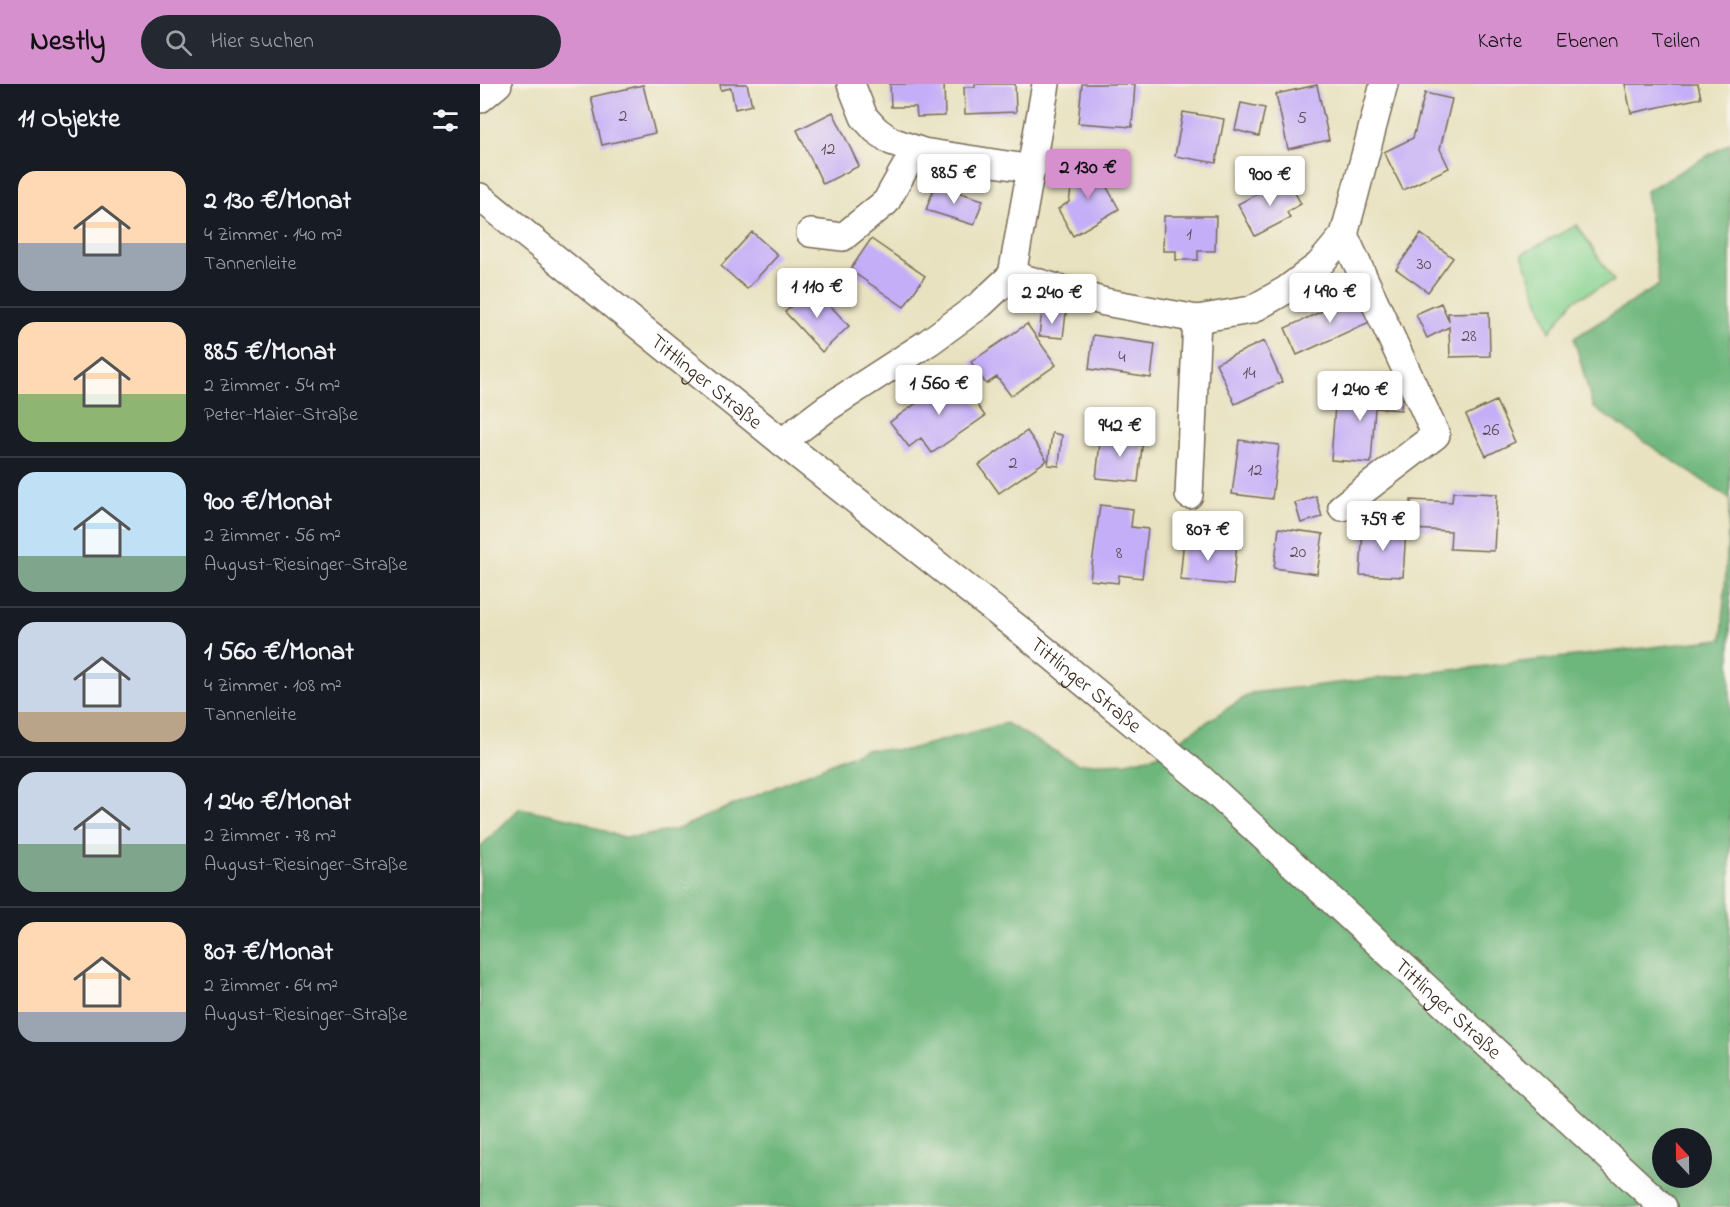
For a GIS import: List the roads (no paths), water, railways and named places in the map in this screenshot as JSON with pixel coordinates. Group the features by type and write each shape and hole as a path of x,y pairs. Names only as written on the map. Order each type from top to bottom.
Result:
{"street":[{"path":"480,99 498,84"},
{"path":"851,84 864,117 891,141 915,150 1032,169"},
{"path":"782,442 827,408 946,330 981,304 1012,275 1046,84"},
{"path":"1012,275 1105,302 1197,319 1251,310 1286,290 1319,265 1344,236 1384,84"},
{"path":"810,233 843,237 886,202 915,150"},
{"name":"Tittlinger Straße","path":"480,197 782,442 1030,638 1200,778 1663,1207"},
{"path":"1342,507 1436,435 1344,236"},
{"path":"1190,495 1197,319"}]}
